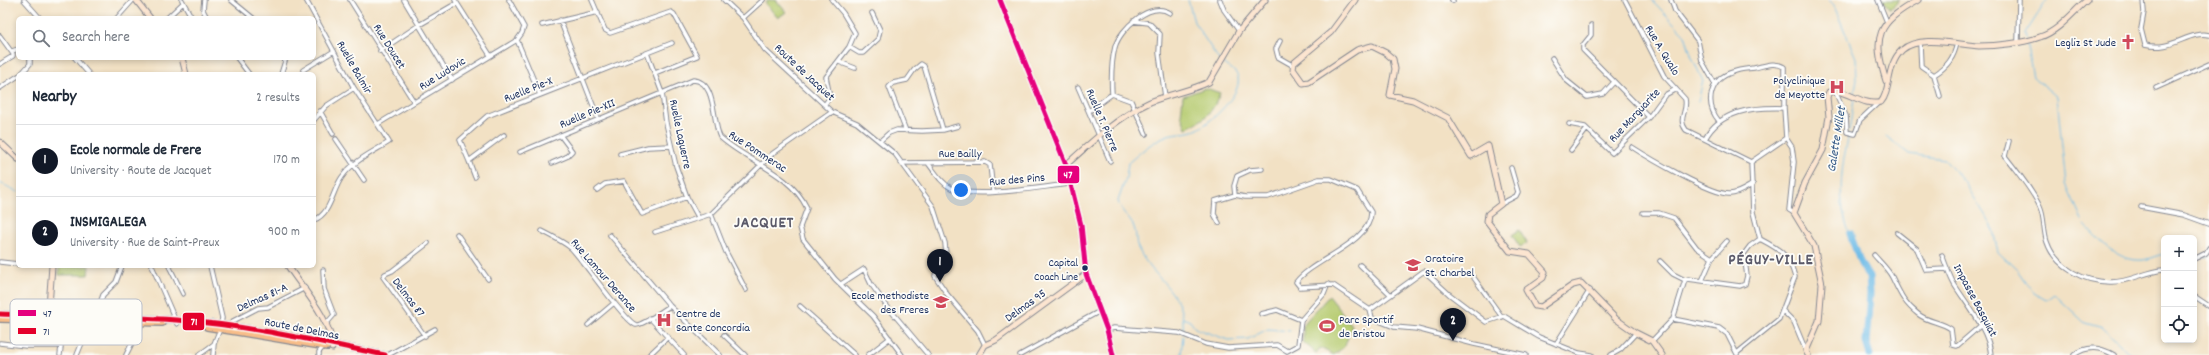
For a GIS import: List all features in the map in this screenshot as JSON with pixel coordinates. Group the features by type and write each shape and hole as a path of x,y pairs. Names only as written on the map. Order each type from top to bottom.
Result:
{"main road":[{"name":"Route de Delmas","path":"0,314 10,315"},
{"name":"Route de Delmas","path":"0,319 10,319"},
{"name":"Route de Delmas","path":"142,321 176,322 220,327 324,346 386,355"},
{"name":"Route de Delmas","path":"142,323 176,322"},
{"name":"Route de Delmas","path":"220,327 231,326 291,335 366,355"}],"street":[{"path":"24,0 38,16"},
{"path":"119,16 134,0 148,16"},
{"path":"204,0 203,10 206,16"},
{"path":"231,0 251,16"},
{"name":"Ruelle Balmir","path":"306,0 315,16"},
{"name":"Rue Doucet","path":"350,0 380,51 414,102"},
{"path":"404,0 452,80"},
{"path":"509,0 524,27 517,40 540,94"},
{"path":"592,0 605,30 610,33 671,12 674,14 697,56 655,73"},
{"name":"Route de Jacquet","path":"724,0 743,18 766,50 832,112 857,123 880,141 901,163 933,206 940,224 946,255 937,268 935,276 959,310 978,331 986,345"},
{"path":"743,18 763,0"},
{"path":"825,104 830,97 826,77 839,62 855,36 855,30 832,0"},
{"path":"1000,0 1066,165 1081,225 1086,274 1107,330 1113,355"},
{"path":"1220,0 1239,31"},
{"path":"1066,165 1100,135 1135,110 1165,97 1209,82 1239,31 1265,0"},
{"path":"1292,65 1331,32 1355,0"},
{"name":"Rue A. Qualo","path":"1625,0 1664,76 1685,99 1681,118 1686,130 1751,162"},
{"path":"1671,0 1675,11 1698,41 1702,61 1715,84"},
{"path":"1878,0 1887,22"},
{"path":"1887,82 1880,54 1879,40 1882,29 1895,13 1918,0"},
{"path":"2018,41 2019,0"},
{"path":"1834,91 1846,116 1847,132 1854,134 1860,120 1865,114 1885,97 1887,82 1897,56 1903,49 1934,41 1981,46 2040,38 2053,31 2088,0"},
{"path":"2143,0 2144,12 2141,29 2144,45 2162,46 2175,44 2197,34 2209,35"},
{"path":"169,16 182,1 191,16"},
{"path":"380,51 456,1 490,55"},
{"path":"1112,94 1111,75 1115,46 1121,35 1143,12 1157,8 1165,8 1170,13"},
{"path":"542,25 598,12"},
{"path":"849,47 859,53 863,53 878,39 880,30 872,13"},
{"name":"Ruelle Balmir","path":"316,18 354,88 389,142 354,164"},
{"path":"560,20 598,118"},
{"path":"1133,21 1150,23 1160,34 1159,53 1165,97"},
{"path":"1591,25 1591,35 1582,48 1649,117"},
{"path":"0,36 12,51 13,56 0,64"},
{"name":"Rue Ludovic","path":"378,124 517,40"},
{"path":"1280,41 1276,49 1278,57 1292,65 1303,83 1309,82 1357,50 1372,46 1386,53 1393,59 1396,69 1390,95 1413,100 1448,118 1471,156 1488,146 1501,204"},
{"name":"Ruelle Pie-X","path":"469,161 460,139 488,116 540,94 672,43"},
{"path":"1934,75 1947,66 1956,52 1958,43"},
{"path":"1920,44 1921,66 1934,75 1940,96"},
{"path":"12,51 16,50"},
{"path":"303,70 334,51"},
{"name":"Ruelle Laguerre","path":"647,53 662,93 670,146 687,197 698,217"},
{"path":"1552,58 1566,80 1586,97 1602,94 1614,82"},
{"path":"23,72 30,64 30,60"},
{"path":"78,60 87,72"},
{"path":"182,60 186,72"},
{"path":"238,60 248,72"},
{"path":"282,72 285,60"},
{"path":"839,62 855,68"},
{"path":"906,131 889,88 893,83 907,80 914,70 921,64 924,66 943,130"},
{"path":"1719,121 1713,114 1710,104 1711,94 1715,84 1724,75 1737,70 1772,64 1782,66 1786,71 1784,108 1786,138 1792,147 1794,162 1789,210 1794,213 1814,246 1822,284 1819,321 1807,353"},
{"path":"2156,88 2209,64"},
{"path":"0,88 16,77"},
{"name":"Rue Pommerac","path":"662,93 693,80 701,82 710,93 720,137 784,179 806,204 807,212 800,227 803,239 818,260 873,316 902,355"},
{"name":"Ruelle T. Pierre","path":"1078,86 1110,161"},
{"path":"316,117 320,111 354,88"},
{"name":"Rue Marguarite","path":"1569,124 1587,129 1612,153 1649,117 1665,95 1676,89"},
{"path":"1794,213 1805,183 1823,150 1829,117 1827,96 1829,92 1834,91 1863,102 1877,103"},
{"name":"Ruelle Pie-XII","path":"520,152 598,118 662,93"},
{"path":"1112,94 1131,101 1146,134"},
{"path":"1089,111 1112,94"},
{"path":"1705,139 1710,129 1719,121 1754,108 1784,108"},
{"path":"320,111 333,134"},
{"path":"655,232 710,214 772,154 832,112"},
{"path":"880,141 889,133 897,130 943,130 958,126"},
{"path":"1571,150 1587,129"},
{"path":"475,177 469,161 504,135"},
{"path":"552,163 566,157 572,151 560,135"},
{"path":"1673,319 1725,331 1737,354 1774,324 1783,311 1795,277 1785,255 1760,239 1753,212 1751,162 1786,138"},
{"path":"336,139 364,180"},
{"path":"2008,141 2005,156 2037,201 2043,214 2047,243 2060,263 2072,272 2102,282 2112,282 2161,271"},
{"path":"0,142 16,157"},
{"path":"620,154 648,147 670,146"},
{"path":"1632,147 1665,168 1723,194 1736,193 1753,184"},
{"name":"Rue Bailly","path":"901,163 985,162 990,165 993,192"},
{"name":"Rue des Pins","path":"928,163 943,182 951,188 969,192 993,192 1071,184"},
{"path":"316,219 327,211 336,186 345,172 354,164"},
{"path":"1511,168 1518,192 1516,196 1501,204 1487,216 1489,225 1510,251 1529,254 1545,272 1543,278 1526,290 1535,306 1541,307 1578,283 1583,284 1616,319 1636,333 1652,341 1662,355"},
{"path":"1235,195 1233,190 1237,176 1250,170 1262,169"},
{"path":"1219,223 1214,214 1215,200 1235,195 1245,197 1268,196 1324,178 1341,182 1359,192 1371,212 1370,223 1360,234 1296,282 1300,287 1328,284 1343,291 1370,310 1372,318 1385,324 1417,329 1474,344 1526,355"},
{"path":"597,190 605,184 624,181 642,214 687,197"},
{"path":"2141,207 2184,215 2209,224"},
{"path":"1643,213 1659,214 1674,218 1697,248 1712,258"},
{"path":"710,214 726,252 746,290"},
{"name":"Rue Lamour Derance","path":"542,231 571,248 605,289 614,304 635,324 650,318 670,306"},
{"path":"1897,233 1917,249 1927,271 1947,269"},
{"path":"457,234 488,279"},
{"path":"610,236 670,306 720,355"},
{"path":"1660,261 1673,274 1685,280 1743,286 1747,276 1744,254 1746,250 1760,239"},
{"path":"1702,281 1712,258 1726,241"},
{"name":"Delmas 87","path":"425,336 383,278 385,274 392,271 428,243"},
{"path":"2197,257 2206,253 2209,248"},
{"path":"1874,255 1892,277 1899,295 1917,313 1923,318 1946,325 1951,329 1953,345 1957,346 1980,326"},
{"name":"Impasse Basquiat","path":"1942,255 1947,269 1980,326 1990,348 1991,355"},
{"path":"0,262 16,264"},
{"path":"1360,265 1391,295"},
{"path":"49,299 52,268"},
{"path":"102,299 103,295 116,282 121,268"},
{"path":"153,268 176,322"},
{"path":"170,268 183,294"},
{"path":"210,268 222,318 214,344 213,355"},
{"path":"290,268 305,288 326,324 332,346"},
{"path":"841,284 864,269 871,284 886,305 928,355"},
{"path":"323,270 324,289 334,315 326,324"},
{"path":"1370,310 1424,271 1449,294 1486,322 1502,317 1509,318 1528,331 1556,344 1579,353 1592,355"},
{"name":"Delmas 95","path":"979,355 986,345 996,340 1086,274"},
{"path":"1474,278 1502,317"},
{"path":"1652,341 1673,319 1685,280"},
{"path":"1107,330 1114,328 1180,333 1206,344 1228,348 1277,345 1287,353 1298,345 1301,320 1324,294 1328,284"},
{"name":"Delmas 81-A","path":"231,326 233,321 258,308 268,307 305,288"},
{"path":"1556,344 1590,290"},
{"path":"2197,298 2209,306"},
{"path":"588,325 614,304"},
{"path":"800,306 855,355"},
{"path":"1261,314 1277,310 1301,320"},
{"path":"1020,355 1100,311"},
{"path":"1783,311 1794,322 1807,353"},
{"path":"650,318 684,355"},
{"path":"386,355 425,336 435,329"},
{"path":"1611,355 1620,350 1636,333"},
{"path":"724,335 745,355"},
{"path":"649,355 668,337"},
{"path":"868,355 890,338"},
{"path":"0,343 10,344"},
{"path":"199,355 214,344"},
{"path":"17,345 59,346 61,347 60,355"},
{"path":"77,355 81,345"},
{"path":"126,355 131,345"},
{"path":"318,354 324,346"},
{"path":"2074,355 2080,350 2092,348 2101,348 2114,355"}],"green space":[{"path":"769,0 776,0 786,12 778,18 765,3"},
{"path":"1882,0 1900,0 1890,9"},
{"path":"1206,88 1220,93 1217,100 1208,115 1186,128 1181,115 1183,96"},
{"path":"1519,230 1527,243 1520,247 1512,235"},
{"path":"59,268 89,268 88,275 59,275"},
{"name":"Parc Sportif de Bristou","path":"1329,296 1352,325 1345,346 1334,355 1320,348 1316,353 1303,342 1303,326"}],"waterway":[{"path":"1188,0 1194,22 1219,60"},
{"path":"1652,0 1685,35 1692,57 1703,81 1698,101"},
{"name":"Galette Millet","path":"1828,0 1834,6 1856,58 1857,80 1854,96"},
{"path":"2026,39 2025,34 2047,0"},
{"path":"2026,42 2033,77 2057,97 2066,184 2082,220"},
{"path":"1183,333 1183,319 1180,307 1168,287 1144,259 1137,246 1134,227 1118,201 1126,178 1128,163 1157,140 1168,135 1191,132 1198,129 1217,114 1231,99 1238,84 1238,78 1234,71 1223,63"},
{"name":"Galette Millet","path":"1849,132 1854,99"},
{"name":"Galette Millet","path":"1849,135 1842,172 1841,197 1850,234"},
{"path":"1886,136 1909,154 1944,159 1965,183 1992,226 1998,252 2017,270 2034,293 2046,300 2054,294 2085,323 2103,328 2127,351 2138,355"},
{"path":"0,183 16,191"},
{"path":"2085,225 2103,244 2126,258 2143,260 2161,255"},
{"name":"Galette Millet","path":"1850,234 1861,264 1869,277 1870,294 1866,342 1870,355"},
{"path":"2198,259 2209,256"},
{"path":"1183,318 1190,321 1195,328 1228,340 1248,339 1268,329 1290,331"},
{"path":"1181,355 1183,336"}],"transit line":[{"name":"47","path":"1000,0 1066,165 1081,225 1086,274 1107,330 1113,355"},
{"name":"71","path":"0,314 10,314"},
{"name":"71","path":"142,318 202,322 280,334 385,355"}],"place":[{"name":"Legliz St Jude","path":"2128,42"},
{"name":"Polyclinique de Meyotte","path":"1837,87"},
{"name":"Oratoire St. Charbel","path":"1413,265"},
{"name":"Capital Coach Line","path":"1085,268"},
{"name":"Ecole normale de Frere","path":"940,282"},
{"name":"Ecole methodiste des Freres","path":"941,302"},
{"name":"Centre de Sante Concordia","path":"664,320"},
{"name":"Parc Sportif de Bristou","path":"1327,326"},
{"name":"INSMIGALEGA","path":"1453,341"}],"district":[{"name":"JACQUET","path":"764,221"},
{"name":"PÉGUY-VILLE","path":"1771,258"}]}
